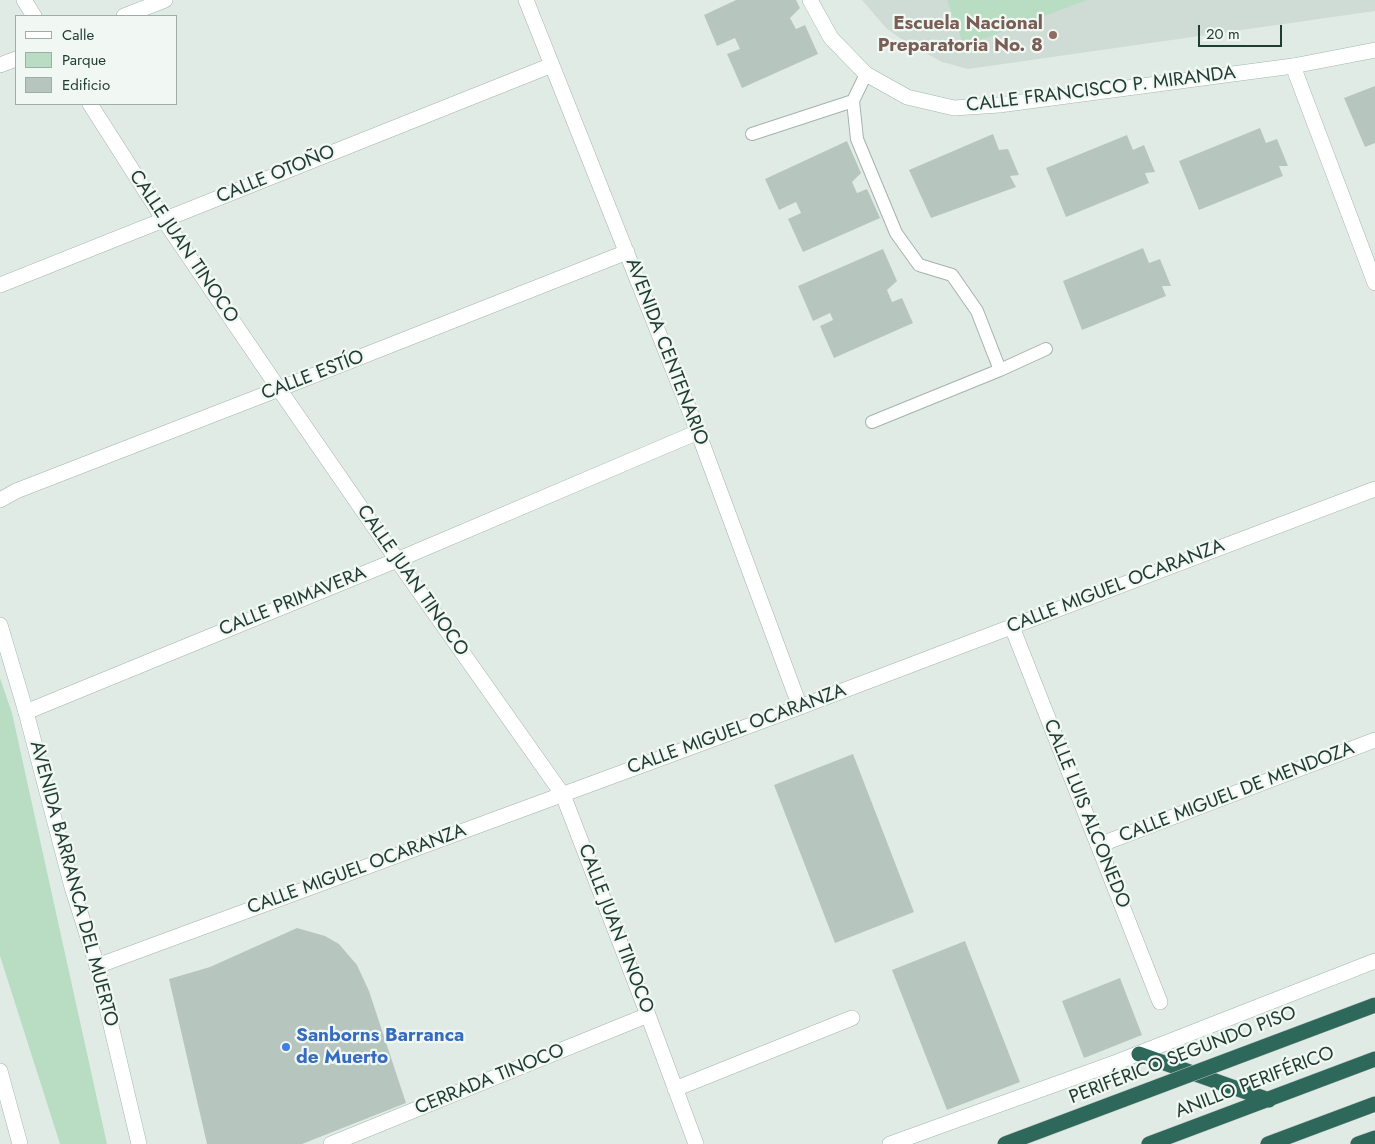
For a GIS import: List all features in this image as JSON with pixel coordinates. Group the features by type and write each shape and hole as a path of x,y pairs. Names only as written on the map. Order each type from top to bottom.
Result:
{"highway":[{"name":"PERIFÉRICO SEGUNDO PISO","path":"1005,1144 1375,1005"},
{"path":"1139,1054 1269,1100"},
{"name":"ANILLO PERIFÉRICO","path":"1149,1144 1375,1059"},
{"path":"1268,1144 1375,1104"},
{"path":"1358,1144 1375,1138"}],"street":[{"path":"24,0 33,15"},
{"path":"127,15 165,0"},
{"name":"AVENIDA CENTENARIO","path":"526,0 698,432 800,706"},
{"name":"CALLE FRANCISCO P. MIRANDA","path":"810,0 831,38 866,74 907,98 954,108 999,106 1293,66 1375,50"},
{"path":"0,65 15,59"},
{"name":"CALLE OTOÑO","path":"0,285 552,65"},
{"path":"1293,66 1375,283"},
{"name":"CALLE JUAN TINOCO","path":"91,105 164,220 279,389 563,795 696,1144"},
{"name":"CALLE ESTÍO","path":"0,500 16,491 627,252"},
{"name":"CALLE PRIMAVERA","path":"26,712 397,560 698,432"},
{"name":"CALLE MIGUEL OCARANZA","path":"97,966 563,795 1375,489"},
{"name":"AVENIDA BARRANCA DEL MUERTO","path":"0,626 26,712 72,888 97,966 139,1144"},
{"name":"CALLE LUIS ALCONEDO","path":"1012,627 1160,1002"},
{"name":"CALLE MIGUEL DE MENDOZA","path":"1099,845 1375,740"},
{"path":"890,1144 1139,1054 1375,961"},
{"name":"CERRADA TINOCO","path":"331,1144 648,1015"},
{"path":"675,1089 852,1018"},
{"path":"0,1071 20,1144"}],"lane":[{"path":"866,74 853,101 857,139 896,233 919,265 952,275 977,311 1000,370"},
{"path":"752,134 853,101"},
{"path":"872,422 1000,370 1046,349"}],"shaded area":[{"name":"Escuela Nacional Preparatoria No. 8","path":"862,0 1375,0 1375,11 968,69 942,62 904,41 886,28"}],"green space":[{"path":"947,0 1087,0 964,46"},
{"path":"0,678 12,713 107,1144 60,1144 0,956"}],"building":[{"path":"736,0 796,0 800,8 790,18 796,29 805,25 818,54 742,88 727,54 740,49 735,38 717,46 704,15"},
{"path":"1375,86 1375,143 1365,147 1344,98"},
{"path":"1260,128 1266,143 1277,139 1288,166 1279,166 1283,176 1199,210 1179,161"},
{"path":"993,134 999,150 1008,149 1019,175 1010,176 1016,187 931,218 909,170"},
{"path":"1127,135 1133,150 1144,145 1155,172 1145,173 1149,183 1066,217 1046,168"},
{"path":"847,141 861,173 852,182 857,193 867,189 880,218 803,252 788,219 801,213 796,202 779,210 765,179"},
{"path":"1143,248 1149,263 1160,259 1171,286 1162,286 1166,296 1082,330 1063,281"},
{"path":"883,249 897,281 887,290 892,302 902,298 913,323 834,358 820,326 833,320 830,313 813,321 798,286"},
{"path":"853,754 914,912 835,943 774,785"},
{"name":"Sanborns Barranca de Muerto","path":"297,928 325,936 339,944 357,965 369,991 406,1103 302,1144 207,1144 169,979 210,967"},
{"path":"965,941 1020,1082 947,1110 892,970"},
{"path":"1120,978 1142,1035 1084,1058 1062,1001"}],"place":[{"name":"Escuela Nacional Preparatoria No. 8","path":"1053,35"},
{"name":"Sanborns Barranca de Muerto","path":"286,1047"}]}
